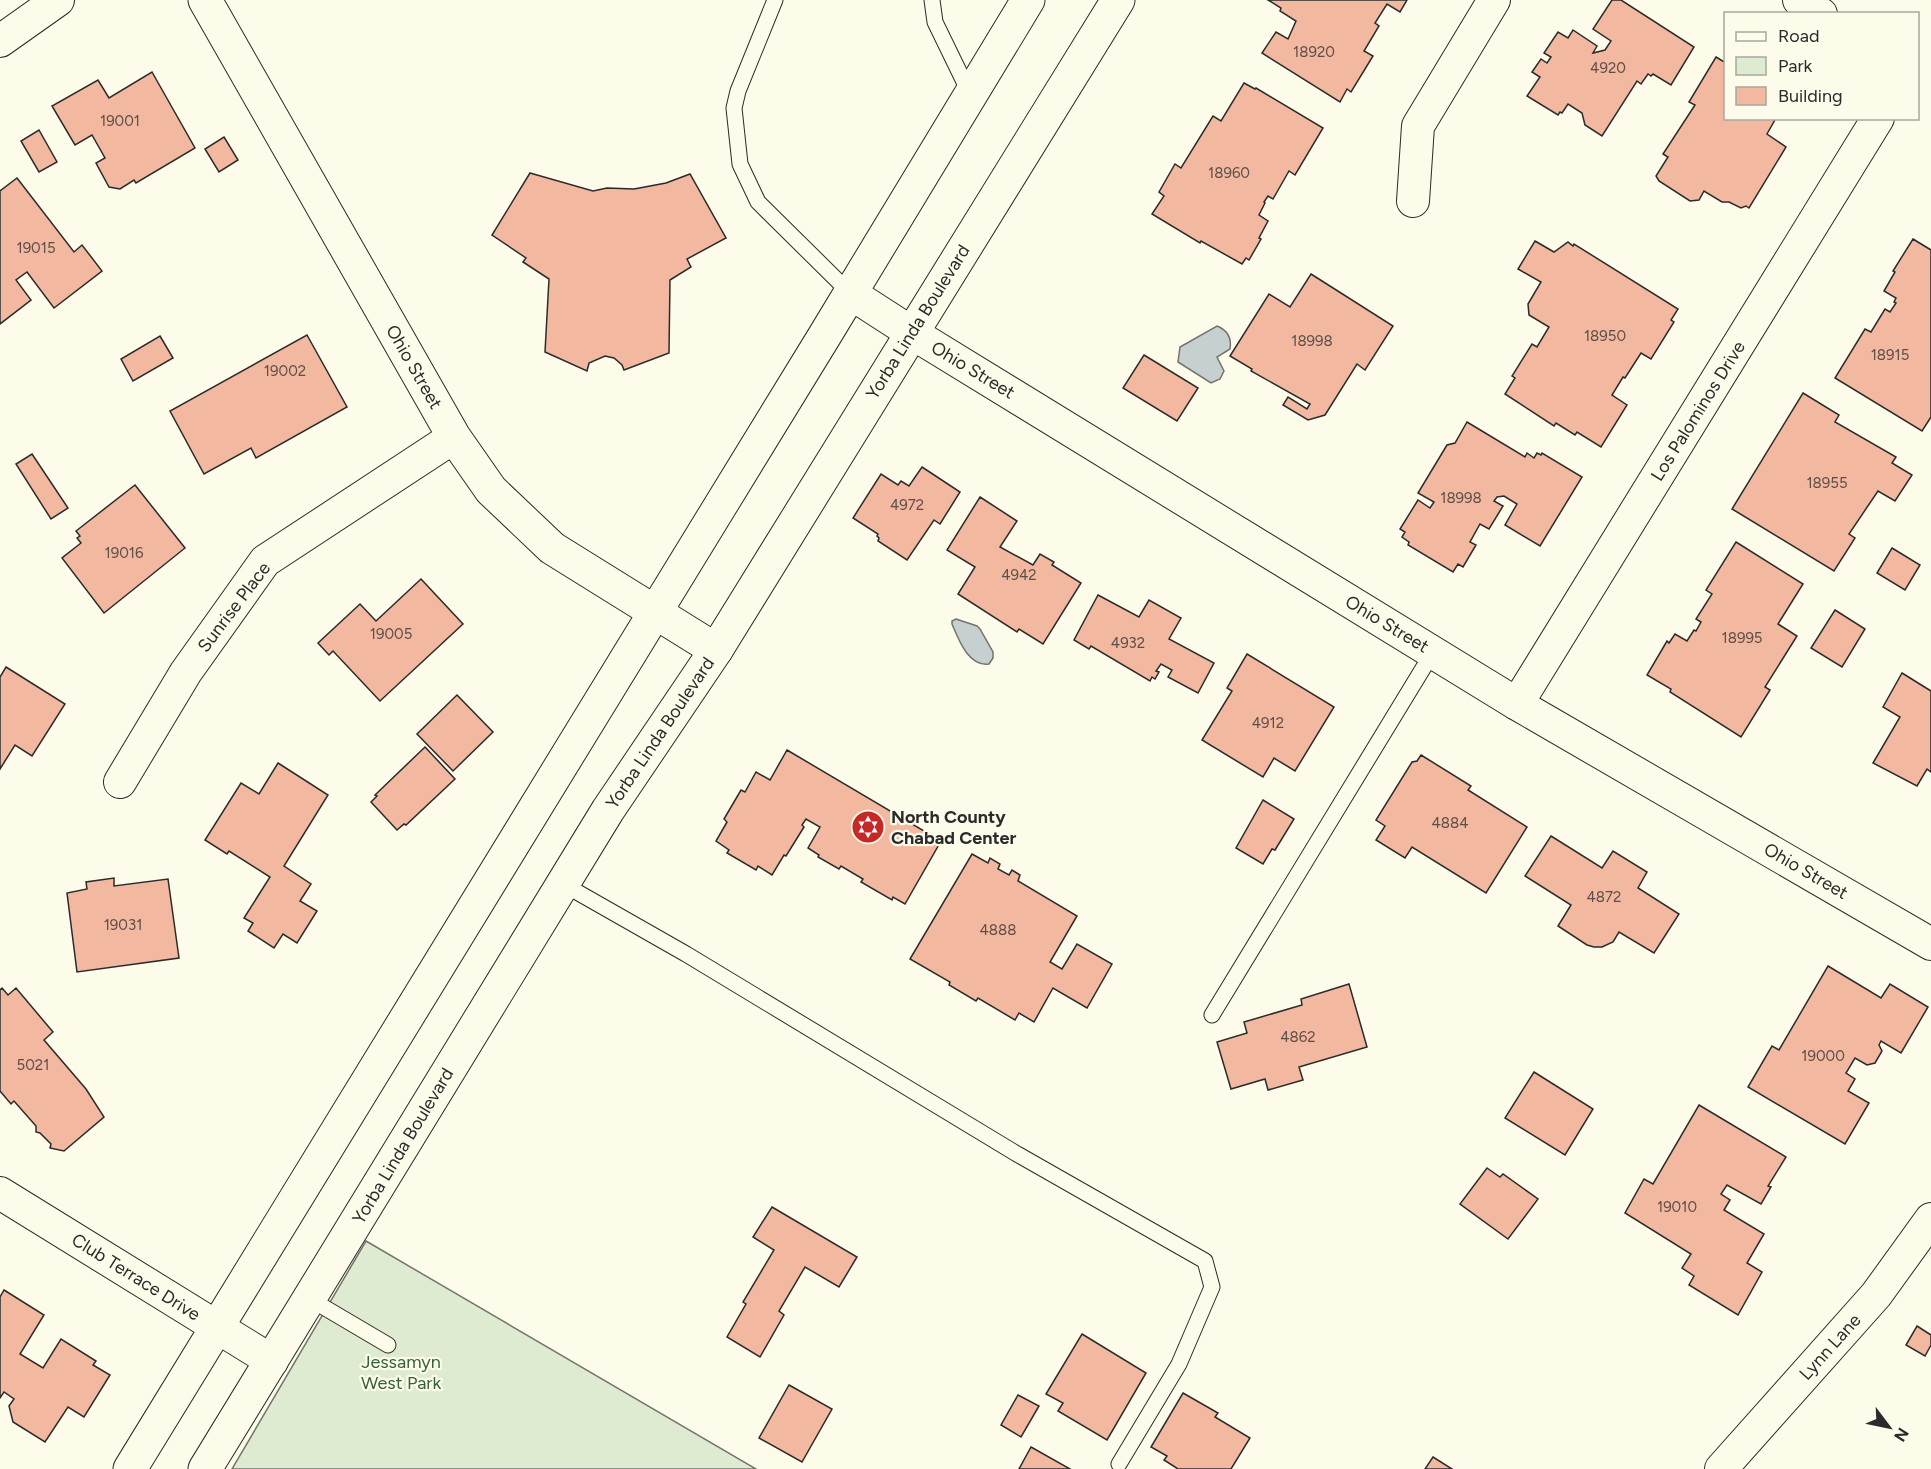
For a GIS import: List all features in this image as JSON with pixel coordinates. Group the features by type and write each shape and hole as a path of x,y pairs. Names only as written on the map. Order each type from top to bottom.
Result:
{"main road":[{"name":"Ohio Street","path":"205,0 454,437 491,490 552,548 716,650"},
{"path":"130,1469 1028,0"},
{"name":"Yorba Linda Boulevard","path":"205,1469 608,810 716,650 1118,0"}],"street":[{"path":"0,40 58,0"},
{"path":"1413,201 1418,126 1494,0"},
{"path":"1799,0 1818,12"},
{"name":"Los Palominos Drive","path":"1517,704 1877,120"},
{"name":"Ohio Street","path":"850,293 1517,704 1931,944"},
{"name":"Sunrise Place","path":"120,783 186,672 265,561 454,437"},
{"name":"Club Terrace Drive","path":"0,1193 273,1361"},
{"name":"Lynn Lane","path":"1721,1469 1876,1295 1931,1219"}],"lane":[{"path":"775,0 738,91 734,108 740,164 758,202 850,293"},
{"path":"932,0 935,22 970,94"},
{"path":"1212,1015 1433,652"},
{"path":"563,884 686,954 1017,1154 1204,1262 1212,1287 1208,1297 1179,1364 1119,1464"},
{"path":"310,1299 388,1345"}],"green space":[{"name":"Jessamyn West Park","path":"366,1241 756,1469 232,1469"}],"shaded area":[{"path":"1217,326 1228,335 1230,349 1217,357 1224,371 1220,379 1211,383 1178,362 1180,347"},
{"path":"956,619 980,629 993,652 993,658 989,664 975,661 965,650 952,624 952,621"}],"building":[{"path":"1268,0 1407,0 1400,12 1387,4 1375,23 1379,26 1364,51 1373,56 1351,92 1347,89 1340,102 1262,53 1276,32 1288,39 1296,21"},
{"path":"1612,0 1621,0 1694,47 1671,85 1653,74 1651,76 1648,74 1641,84 1637,81 1602,136 1585,125 1582,113 1568,104 1558,115 1527,96 1540,77 1532,72 1541,59 1547,63 1551,57 1544,53 1558,32 1568,38 1573,30 1597,46 1593,53 1605,50 1611,41 1593,29"},
{"path":"1716,57 1724,62 1724,120 1775,120 1767,134 1786,147 1749,208 1722,202 1704,191 1699,200 1690,201 1659,181 1656,176 1668,157 1663,154 1695,105 1689,102"},
{"path":"152,72 195,148 136,183 134,180 120,189 109,187 96,163 105,158 92,135 75,145 52,106 98,80 109,98"},
{"path":"1244,83 1323,128 1295,175 1289,171 1273,199 1268,196 1264,202 1259,215 1268,221 1249,260 1246,258 1242,264 1201,241 1200,243 1152,214 1164,196 1159,192 1175,164 1181,168 1213,116 1221,121"},
{"path":"39,130 57,162 39,172 21,141"},
{"path":"224,137 238,160 219,172 205,149"},
{"path":"530,173 593,191 607,188 634,189 666,183 690,174 726,238 687,259 691,267 670,280 669,353 624,370 614,358 605,356 589,363 587,371 545,352 549,279 523,262 526,258 492,235"},
{"path":"17,178 74,252 82,245 102,271 54,308 27,272 16,280 31,300 0,324 0,191"},
{"path":"1913,239 1931,250 1931,417 1922,431 1835,378 1865,329 1871,332 1885,309 1890,312 1896,303 1894,302 1896,298 1884,291 1895,272 1893,271"},
{"path":"1535,241 1554,252 1568,242 1573,246 1574,244 1678,309 1671,320 1674,322 1651,359 1641,353 1612,395 1627,405 1601,447 1577,432 1575,435 1556,423 1554,426 1505,394 1515,378 1512,376 1532,344 1537,347 1549,327 1529,315 1528,304 1541,282 1518,269"},
{"path":"1311,274 1393,326 1365,370 1357,364 1325,415 1308,420 1283,405 1288,397 1307,409 1310,404 1251,371 1252,369 1230,356 1269,294 1290,307"},
{"path":"307,335 347,407 256,458 251,448 204,474 170,411"},
{"path":"160,336 173,358 133,381 121,359"},
{"path":"1144,355 1198,388 1177,421 1123,388"},
{"path":"1803,393 1839,415 1835,422 1896,457 1892,463 1912,475 1895,501 1878,491 1849,534 1855,538 1834,571 1732,509"},
{"path":"1467,422 1525,457 1527,453 1534,458 1537,453 1541,455 1542,453 1582,477 1540,546 1505,525 1517,504 1504,496 1497,497 1494,501 1503,506 1489,529 1480,524 1470,542 1476,545 1463,567 1458,564 1453,572 1408,545 1409,542 1402,537 1405,532 1400,529 1418,500 1430,508 1434,502 1418,493 1447,445 1455,443"},
{"path":"32,454 68,508 51,519 16,464"},
{"path":"922,467 960,492 940,524 934,520 907,560 878,541 878,534 853,518 881,474 898,485 901,481 909,486"},
{"path":"135,485 185,548 104,613 62,558 81,543 76,531"},
{"path":"980,497 1017,521 1000,547 1033,565 1040,554 1054,562 1052,565 1081,583 1043,644 1019,629 1017,632 958,594 975,567 947,550"},
{"path":"1736,542 1803,584 1778,624 1797,636 1765,687 1770,690 1741,737 1647,675 1667,641 1669,643 1675,634 1687,641 1694,630 1696,631 1701,622 1696,619 1712,594 1706,590"},
{"path":"1892,548 1920,565 1905,590 1877,573"},
{"path":"421,579 463,624 380,701 333,651 329,655 318,643 360,604 376,621"},
{"path":"1098,595 1139,617 1149,600 1181,618 1169,639 1214,663 1198,693 1168,677 1172,670 1161,664 1156,671 1159,672 1155,679 1152,677 1150,681 1091,646 1089,649 1074,640"},
{"path":"1835,610 1865,629 1842,667 1811,648"},
{"path":"1247,654 1334,707 1295,771 1274,758 1263,777 1202,740 1232,691 1227,688"},
{"path":"6,667 65,704 32,756 15,745 0,769 0,677"},
{"path":"1902,673 1931,691 1931,772 1927,769 1917,786 1873,763 1900,717 1883,707"},
{"path":"457,695 493,732 453,771 417,734"},
{"path":"425,747 455,779 406,825 404,824 397,830 371,802 377,796 375,795"},
{"name":"North County Chabad Center","path":"787,750 941,841 905,904 893,897 892,900 861,882 863,879 841,866 839,869 818,857 819,855 808,848 820,827 806,819 802,825 804,827 772,875 758,866 756,870 727,853 729,850 716,841 727,822 724,819 741,790 745,792 756,772 770,780"},
{"path":"1421,755 1471,786 1468,790 1527,827 1486,893 1412,847 1405,858 1376,840 1385,826 1376,820 1412,762 1417,761"},
{"path":"278,763 328,795 284,866 311,884 300,901 317,911 297,943 283,934 274,948 248,931 253,923 244,918 270,877 229,851 227,854 205,840 241,783 259,794"},
{"path":"1263,800 1294,819 1275,850 1272,849 1263,864 1236,848"},
{"path":"1551,836 1602,868 1613,851 1647,872 1638,888 1679,914 1654,953 1619,932 1613,942 1602,947 1594,947 1558,926 1571,905 1525,876"},
{"path":"972,854 988,863 990,858 1000,864 998,869 1009,875 1012,870 1020,875 1018,881 1077,916 1050,962 1062,969 1077,944 1112,964 1087,1008 1053,988 1034,1022 1019,1013 1015,1020 978,998 976,1001 949,985 950,982 910,959"},
{"path":"114,878 114,886 168,879 179,958 77,972 67,893 87,889 86,882"},
{"path":"1828,966 1881,998 1890,984 1928,1007 1901,1053 1881,1041 1879,1045 1882,1051 1875,1063 1867,1065 1855,1058 1846,1073 1855,1079 1848,1091 1869,1103 1845,1144 1748,1087 1772,1046 1779,1050"},
{"path":"1349,984 1367,1047 1299,1067 1303,1080 1268,1090 1265,1079 1231,1089 1217,1042 1247,1033 1244,1022 1302,1005 1301,999"},
{"path":"2,988 8,995 16,988 53,1032 44,1040 86,1089 104,1117 64,1151 50,1148 51,1144 36,1132 36,1126 14,1101 11,1104 0,1091 0,990"},
{"path":"1534,1072 1593,1109 1565,1155 1505,1118"},
{"path":"1699,1105 1786,1157 1768,1186 1771,1187 1761,1204 1727,1185 1721,1194 1730,1200 1724,1210 1764,1234 1747,1263 1762,1272 1738,1315 1689,1285 1694,1276 1682,1268 1691,1254 1625,1213 1644,1179 1653,1184"},
{"path":"1487,1168 1500,1177 1503,1174 1538,1199 1508,1239 1460,1204"},
{"path":"772,1207 857,1257 839,1287 805,1267 779,1311 784,1315 760,1357 727,1337 746,1304 743,1302 774,1250 753,1237"},
{"path":"4,1290 44,1315 20,1354 43,1368 61,1339 96,1361 93,1365 110,1375 84,1417 68,1407 45,1442 13,1422 9,1406 14,1399 4,1392 0,1398 0,1297"},
{"path":"1917,1326 1931,1335 1931,1345 1925,1356 1906,1345"},
{"path":"1082,1334 1146,1373 1107,1440 1058,1411 1063,1403 1046,1394"},
{"path":"789,1385 832,1409 802,1462 759,1438"},
{"path":"1183,1393 1218,1413 1215,1417 1250,1438 1231,1469 1178,1469 1164,1460 1167,1456 1151,1447"},
{"path":"1018,1395 1039,1406 1021,1437 1001,1425"},
{"path":"1031,1447 1070,1469 1019,1469"},
{"path":"1433,1457 1452,1469 1425,1469"}],"place":[{"name":"North County Chabad Center","path":"868,827"}]}
